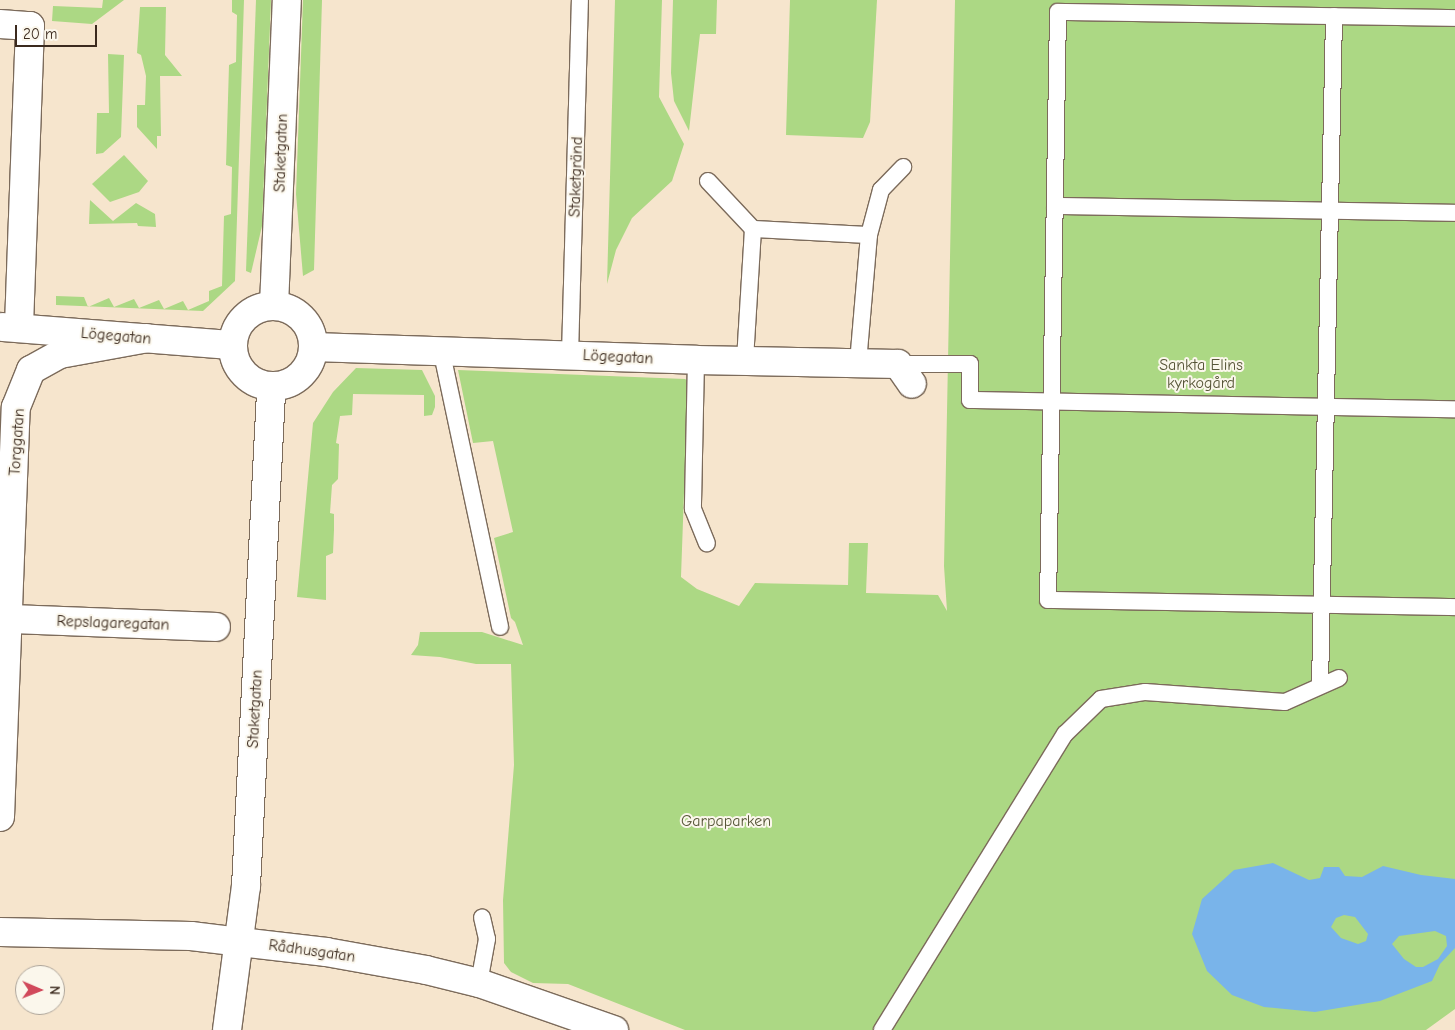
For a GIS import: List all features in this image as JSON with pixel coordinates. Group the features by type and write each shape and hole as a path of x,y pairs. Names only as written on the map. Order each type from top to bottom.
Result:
{"street":[{"name":"Staketgatan","path":"274,306 287,0"},
{"path":"0,24 30,26 9,328"},
{"path":"274,306 298,314 308,329 313,346 309,362 300,376 286,384 271,387 261,385 243,374 237,365 232,345 238,327 250,313 274,306"},
{"name":"Lögegatan","path":"9,328 232,345"},
{"name":"Torggatan","path":"0,817 10,619 16,407 31,370 60,354 147,338"},
{"name":"Lögegatan","path":"313,346 441,349 696,360 858,363 905,374"},
{"name":"Staketgatan","path":"227,1030 240,942 247,866 271,387"},
{"name":"Repslagaregatan","path":"10,619 216,627"},
{"name":"Rådhusgatan","path":"0,932 191,936 326,952 479,983 614,1030"}],"lane":[{"name":"Staketgränd","path":"570,355 580,0"},
{"path":"1455,18 1058,12 1048,600 1455,607"},
{"path":"1320,684 1324,605 1334,16"},
{"path":"858,363 869,235 881,190 903,167"},
{"path":"708,181 753,229 869,235"},
{"path":"1055,206 1455,213"},
{"path":"745,361 753,229"},
{"path":"441,349 500,627"},
{"path":"696,360 693,509 707,543"},
{"path":"905,374 970,364 970,400 1455,409"},
{"path":"882,1030 1065,734 1101,699 1145,692 1285,702 1320,684 1339,678"},
{"path":"479,983 487,939 482,918"}],"green space":[{"path":"103,0 124,0 92,24 52,21 53,6 102,8"},
{"path":"232,0 244,0 235,281 203,311 89,306 109,298 114,307 134,299 139,308 159,300 164,309 183,301 188,310 209,301 209,291 222,286 224,216 231,214 232,167 226,165 229,65 236,62 237,15 232,12"},
{"path":"256,0 271,0 262,226 251,273 246,271"},
{"path":"303,0 322,0 314,270 303,276 296,194"},
{"path":"615,0 662,0 659,97 684,144 672,181 632,218 616,250 607,284"},
{"path":"673,0 717,0 716,34 700,34 689,131 674,101 671,73"},
{"path":"790,0 877,0 870,122 863,138 786,135"},
{"path":"955,0 1455,0 1455,1009 1426,1030 685,1030 568,984 533,983 511,972 504,963 503,900 514,765 511,664 476,664 440,657 411,655 418,645 420,632 482,632 523,645 515,622 511,618 494,538 513,532 493,441 473,443 458,370 685,379 688,381 681,577 697,589 739,606 755,583 848,585 849,543 868,543 866,593 938,595 947,611 944,566"},
{"path":"140,7 166,7 165,55 182,76 160,76 161,136 157,136 157,149 137,127 137,105 145,105 146,76 141,55 137,53"},
{"path":"108,54 124,55 121,137 103,153 96,154 97,113 109,113"},
{"path":"124,155 148,181 139,192 110,202 92,184"},
{"path":"90,200 113,221 136,203 155,214 156,227 138,226 137,223 89,224"},
{"path":"56,296 84,297 88,306 56,305"},
{"path":"356,368 422,370 435,396 435,407 432,415 424,416 424,395 353,394 352,415 340,416 336,443 339,444 338,479 332,485 330,513 334,514 333,553 326,556 326,600 297,597 313,423 333,392"}],"water":[{"path":"1273,863 1309,880 1320,878 1324,867 1339,867 1345,876 1362,877 1383,866 1421,875 1455,879 1455,948 1440,964 1432,981 1380,1001 1315,1012 1264,1007 1232,995 1207,971 1192,934 1202,899 1234,870","holes":["1344,915 1355,917 1368,934 1366,941 1358,944 1341,938 1331,927 1336,918","1435,931 1446,936 1447,946 1438,959 1423,967 1416,967 1404,959 1392,944 1399,936"]}],"park label":[{"name":"Sankta Elins kyrkogård","path":"1201,374"},
{"name":"Garpaparken","path":"726,821"}]}
